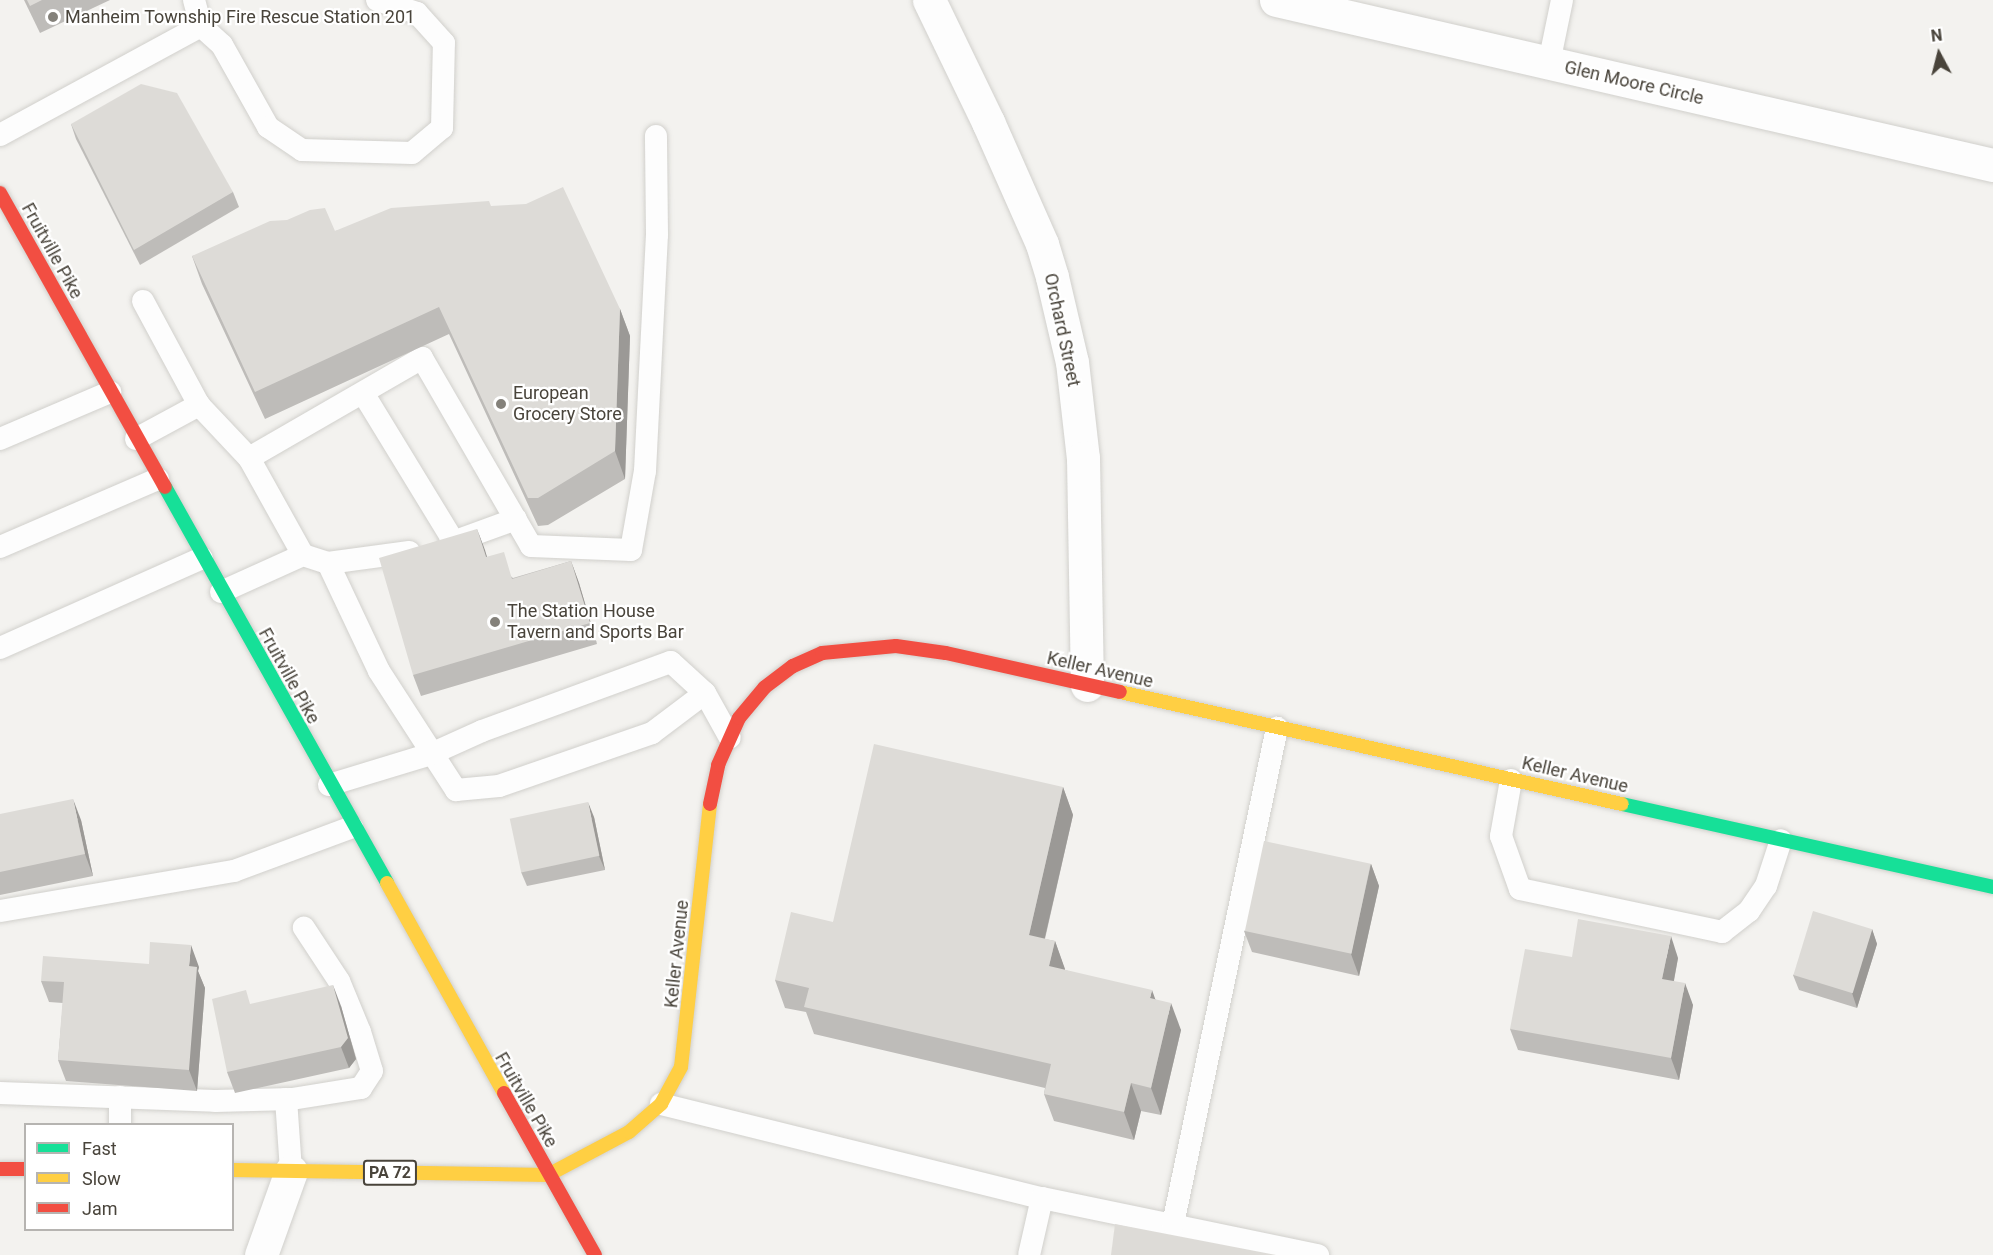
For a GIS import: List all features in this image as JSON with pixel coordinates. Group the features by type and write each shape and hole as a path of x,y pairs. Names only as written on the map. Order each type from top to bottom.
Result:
{"main road":[{"name":"Fruitville Pike","path":"0,193 352,827 595,1255"},
{"name":"Keller Avenue","path":"548,1175 611,1144 661,1104 681,1067 712,788 739,718 765,687 793,666 822,653 896,646 946,652 1993,887"},
{"path":"0,1169 24,1169"},
{"name":"PA 72","path":"234,1170 548,1175"}],"street":[{"name":"Orchard Street","path":"929,0 1042,244 1072,362 1083,458 1087,685"},
{"name":"Glen Moore Circle","path":"1276,0 1993,165"},
{"path":"261,1255 291,1171"}],"lane":[{"path":"194,0 201,26 222,45 268,127 302,150 412,153 442,128 444,43 417,13 377,0"},
{"path":"1549,63 1562,0"},
{"path":"0,135 201,26"},
{"path":"249,458 422,358 531,546 631,550 645,471 657,235 656,136"},
{"path":"142,301 199,405 249,458 303,555"},
{"path":"0,439 110,392"},
{"path":"363,393 454,542"},
{"path":"136,439 199,405"},
{"path":"0,547 158,479"},
{"path":"221,592 303,555 328,563 375,560 454,542 516,519"},
{"path":"0,648 202,558"},
{"path":"328,563 379,671 456,790 499,786 652,733 705,693"},
{"path":"329,785 431,754 482,731 671,662 705,693 730,738"},
{"path":"1173,1224 1277,728"},
{"path":"1511,780 1500,836 1520,889 1722,932 1749,911 1766,886 1781,840"},
{"path":"0,911 234,871 352,827"},
{"path":"0,1093 215,1101 286,1099 361,1088 372,1071 339,981 304,928"},
{"path":"120,1097 120,1123"},
{"path":"286,1099 291,1171"},
{"path":"661,1104 1042,1198 1318,1255"},
{"path":"1029,1255 1042,1198"}],"building":[{"path":"27,0 42,0 30,6"},
{"path":"141,84 177,93 233,192 134,250 71,124"},
{"path":"563,187 620,309 615,451 538,498 528,498 439,307 255,392 192,256 270,221 287,220 310,210 325,208 335,231 391,208 489,201 491,206 526,204"},
{"name":"The Station House Tavern and Sports Bar","path":"477,529 486,557 504,552 512,579 571,561 590,623 413,675 379,558"},
{"path":"874,744 1063,787 1029,935 1055,941 1049,966 1152,990 1150,998 1171,1003 1151,1088 1131,1083 1124,1112 1044,1094 1051,1064 804,1007 809,988 775,980 791,912 833,922"},
{"path":"73,799 85,854 0,872 0,814"},
{"path":"588,802 599,856 521,872 510,819"},
{"path":"1264,841 1371,864 1351,954 1245,931"},
{"path":"1813,911 1872,929 1853,993 1793,975"},
{"path":"1578,919 1671,936 1662,979 1685,983 1671,1058 1510,1029 1525,949 1572,957"},
{"path":"150,942 191,945 189,966 197,967 189,1070 58,1060 64,982 41,981 43,956 149,964"},
{"path":"333,985 348,1038 341,1047 227,1072 212,999 246,990 250,1004"},
{"path":"1115,1224 1276,1255 1111,1255"}],"traffic: fast":[{"path":"165,487 387,883"},
{"path":"1622,804 1993,887"}],"traffic: slow":[{"path":"1120,692 1622,804"},
{"path":"548,1175 629,1132 661,1104 681,1067 710,804"},
{"path":"387,883 504,1093"},
{"path":"234,1170 548,1175"}],"traffic: jam":[{"path":"0,193 165,487"},
{"path":"710,804 718,765 739,718 765,687 793,666 822,653 896,646 946,653 1120,692"},
{"path":"504,1093 595,1255"},
{"path":"0,1169 24,1169"}],"place":[{"name":"Manheim Township Fire Rescue Station 201","path":"53,17"},
{"name":"European Grocery Store","path":"501,404"},
{"name":"The Station House Tavern and Sports Bar","path":"495,622"}]}
